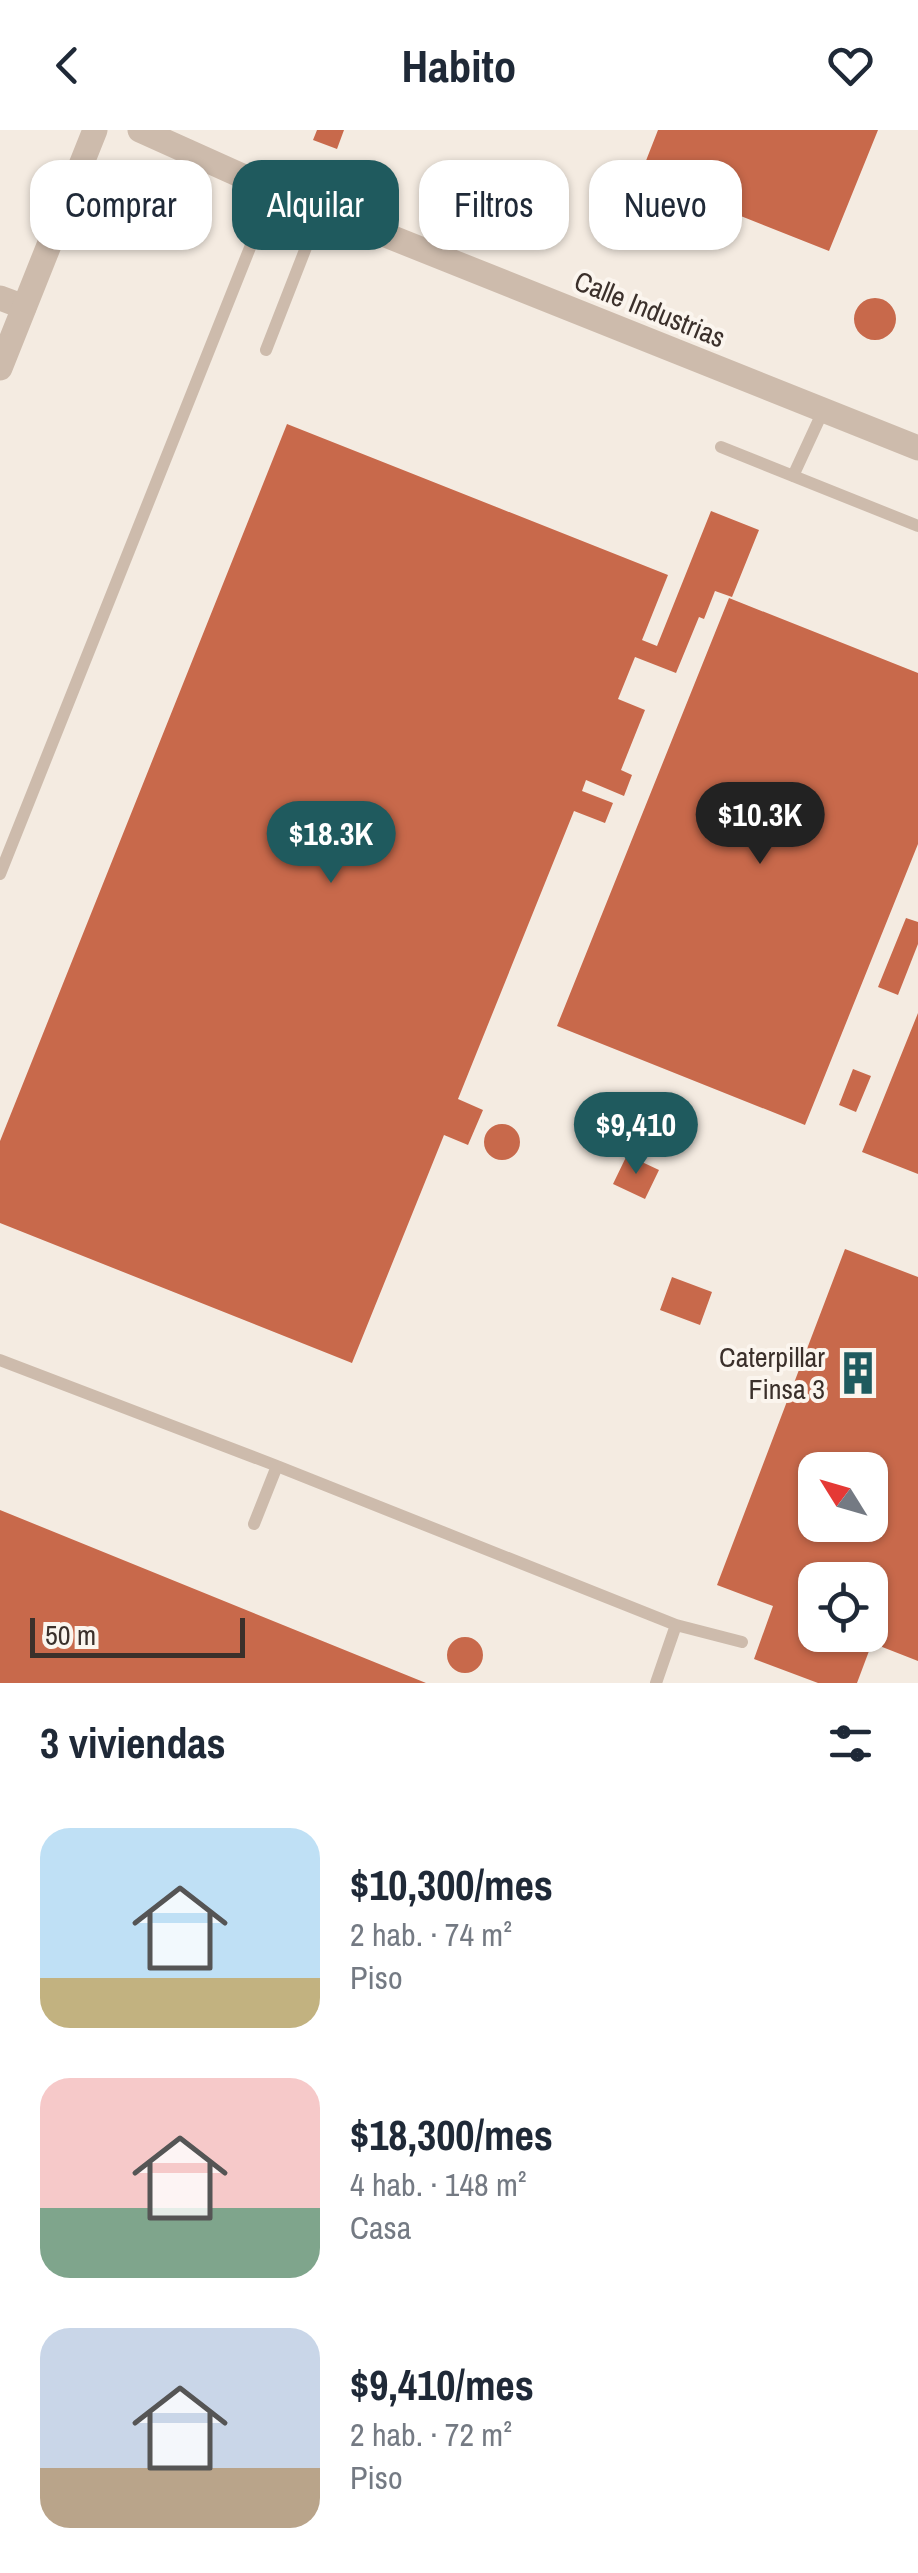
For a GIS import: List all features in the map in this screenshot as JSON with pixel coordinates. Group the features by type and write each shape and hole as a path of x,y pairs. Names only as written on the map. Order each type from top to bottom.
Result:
{"street":[{"path":"0,368 12,303 94,130"},
{"name":"Calle Industrias","path":"140,130 232,172"},
{"name":"Calle Industrias","path":"399,240 918,448"}],"lane":[{"path":"0,874 249,250"},
{"path":"266,350 305,250"},
{"path":"794,476 824,411"},
{"path":"722,448 918,526"},
{"path":"0,1360 676,1625 742,1642"},
{"path":"254,1524 278,1466"},
{"path":"656,1683 676,1625"}],"building":[{"path":"317,130 344,130 337,149 313,140"},
{"path":"658,130 878,130 829,251 742,216 742,160 646,160"},
{"path":"875,298 890,304 896,319 890,334 875,340 860,334 854,319 860,304"},
{"path":"287,424 668,575 642,640 657,646 711,511 759,530 732,597 715,591 704,619 699,617 676,673 635,657 618,699 645,710 621,770 632,775 624,796 586,780 582,791 613,803 605,823 574,811 458,1099 483,1110 468,1145 444,1135 352,1363 0,1223 0,1141"},
{"path":"729,598 918,673 918,844 805,1125 557,1026"},
{"path":"906,918 918,922 918,944 898,995 878,987"},
{"path":"918,1013 918,1174 862,1152"},
{"path":"853,1069 871,1076 856,1112 839,1105"},
{"path":"608,1092 666,1118 649,1155 592,1130"},
{"path":"502,1124 515,1129 520,1142 515,1155 502,1160 489,1155 484,1142 489,1129"},
{"path":"627,1155 659,1170 645,1199 613,1184"},
{"name":"Caterpillar Finsa 3","path":"845,1249 918,1277 918,1661 888,1649 888,1562 798,1562 798,1652 869,1652 857,1683 818,1683 754,1659 773,1606 717,1585"},
{"path":"672,1277 712,1292 700,1325 660,1310"},
{"path":"0,1510 426,1683 0,1683"},
{"path":"465,1637 478,1642 483,1655 478,1668 465,1673 452,1668 447,1655 452,1642"}],"place":[{"name":"Caterpillar Finsa 3","path":"858,1373"}]}
